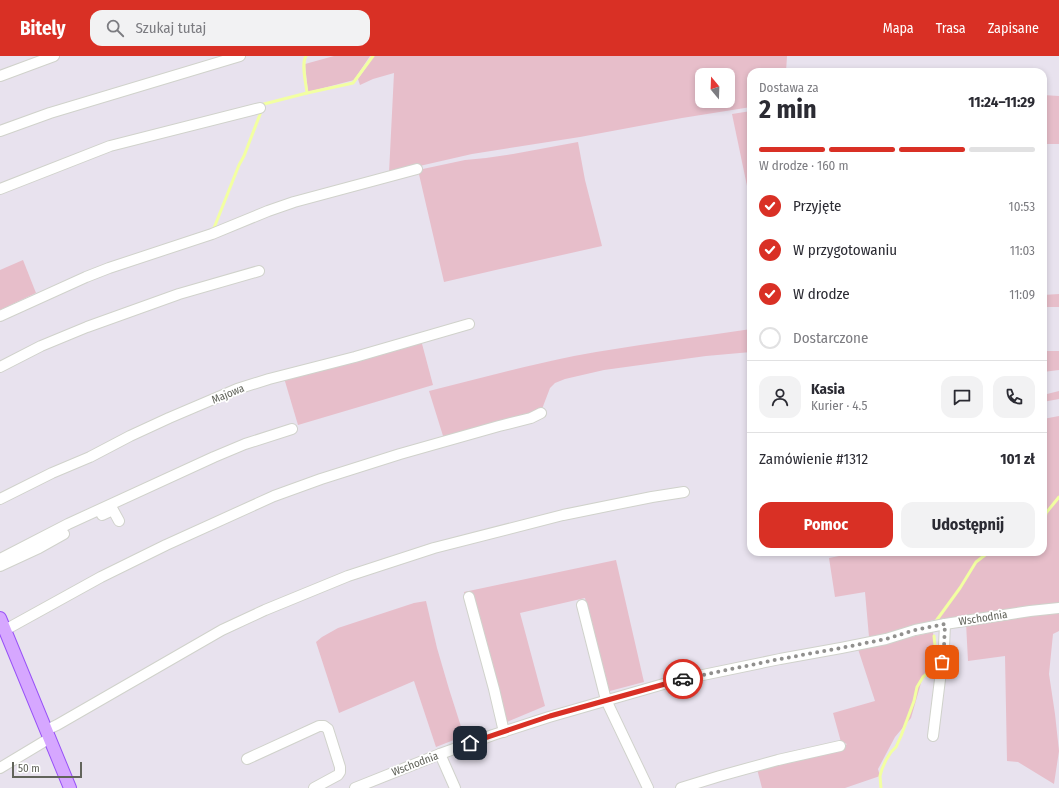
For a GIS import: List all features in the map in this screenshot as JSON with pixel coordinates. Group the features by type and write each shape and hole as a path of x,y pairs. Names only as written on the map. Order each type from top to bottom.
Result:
{"main road":[{"path":"0,618 70,788"}],"street":[{"path":"0,76 54,56"},
{"path":"0,131 50,113 240,56"},
{"path":"0,189 110,146 260,108"},
{"path":"0,316 109,268 212,234 268,211 294,202 418,168"},
{"path":"0,367 41,346 87,327 179,294 259,271"},
{"name":"Majowa","path":"0,499 31,483 90,457 130,436 237,389 469,324"},
{"path":"5,630 101,577 166,545 274,496 321,479 385,459 531,418 541,413"},
{"path":"0,559 68,524 214,457 245,444 292,429"},
{"path":"0,768 48,734 58,725 222,630 306,592 348,576 434,548 563,515 684,492"},
{"path":"0,566 39,548 84,523 113,510 119,521"},
{"path":"469,597 504,732"},
{"path":"582,605 606,700 648,788"},
{"name":"Wschodnia","path":"355,788 440,754 550,716 674,681 780,659 848,647 945,624 1059,608"},
{"path":"933,736 944,647 945,624"},
{"path":"247,759 319,726 324,726 328,729 340,767 340,772 338,776 314,788"},
{"path":"681,788 778,760 840,746"},
{"path":"440,754 455,788"}],"shaded area":[{"path":"334,56 370,56 354,80 308,92 305,64"},
{"path":"374,56 787,56 786,68 747,68 747,108 472,154 389,173 394,73 373,79 360,85 358,79"},
{"path":"1047,95 1059,96 1059,144 1047,144"},
{"path":"747,112 747,186 732,114"},
{"path":"578,142 585,180 602,246 444,282 418,170 465,160 513,154"},
{"path":"23,260 36,293 0,310 0,270"},
{"path":"1059,294 1059,307 1047,307 1047,295"},
{"path":"747,330 747,352 706,356 604,370 565,379 555,383 550,388 542,409 537,414 444,439 429,391 519,368 574,356"},
{"path":"421,340 433,385 298,425 284,378"},
{"path":"1047,351 1059,351 1059,370 1047,372"},
{"path":"1059,391 1059,399 1047,401 1047,394"},
{"path":"1059,416 1059,603 1008,609 1059,610 1059,631 1053,634 1049,674 1059,751 1054,784 1018,762 1007,761 1005,656 968,661 966,623 963,616 933,620 898,632 869,637 865,592 835,597 829,558 839,556 1047,556 1047,418"},
{"path":"616,560 644,682 606,692 585,598 520,613 545,706 500,725 464,592"},
{"path":"426,601 437,648 464,736 436,747 414,681 339,713 316,642 338,628 414,603"},
{"path":"933,632 936,657 923,676 911,718 895,737 878,769 880,776 845,788 762,788 757,769 841,748 847,744 841,742 833,713 875,701 858,649"}],"waterway":[{"path":"212,229 214,228 244,156 264,104 307,93 304,69 306,56"},
{"path":"307,93 353,83 373,56"},
{"path":"1047,512 1059,497"},
{"path":"936,621 960,588 976,562 984,556"},
{"path":"881,788 880,776 882,769 901,736 914,701 917,687 923,677 934,668 936,655 934,636"}],"way so far":[{"path":"683,679 886,639 915,630 945,624 942,662"}],"route":[{"path":"470,743 550,716 683,679"}]}
